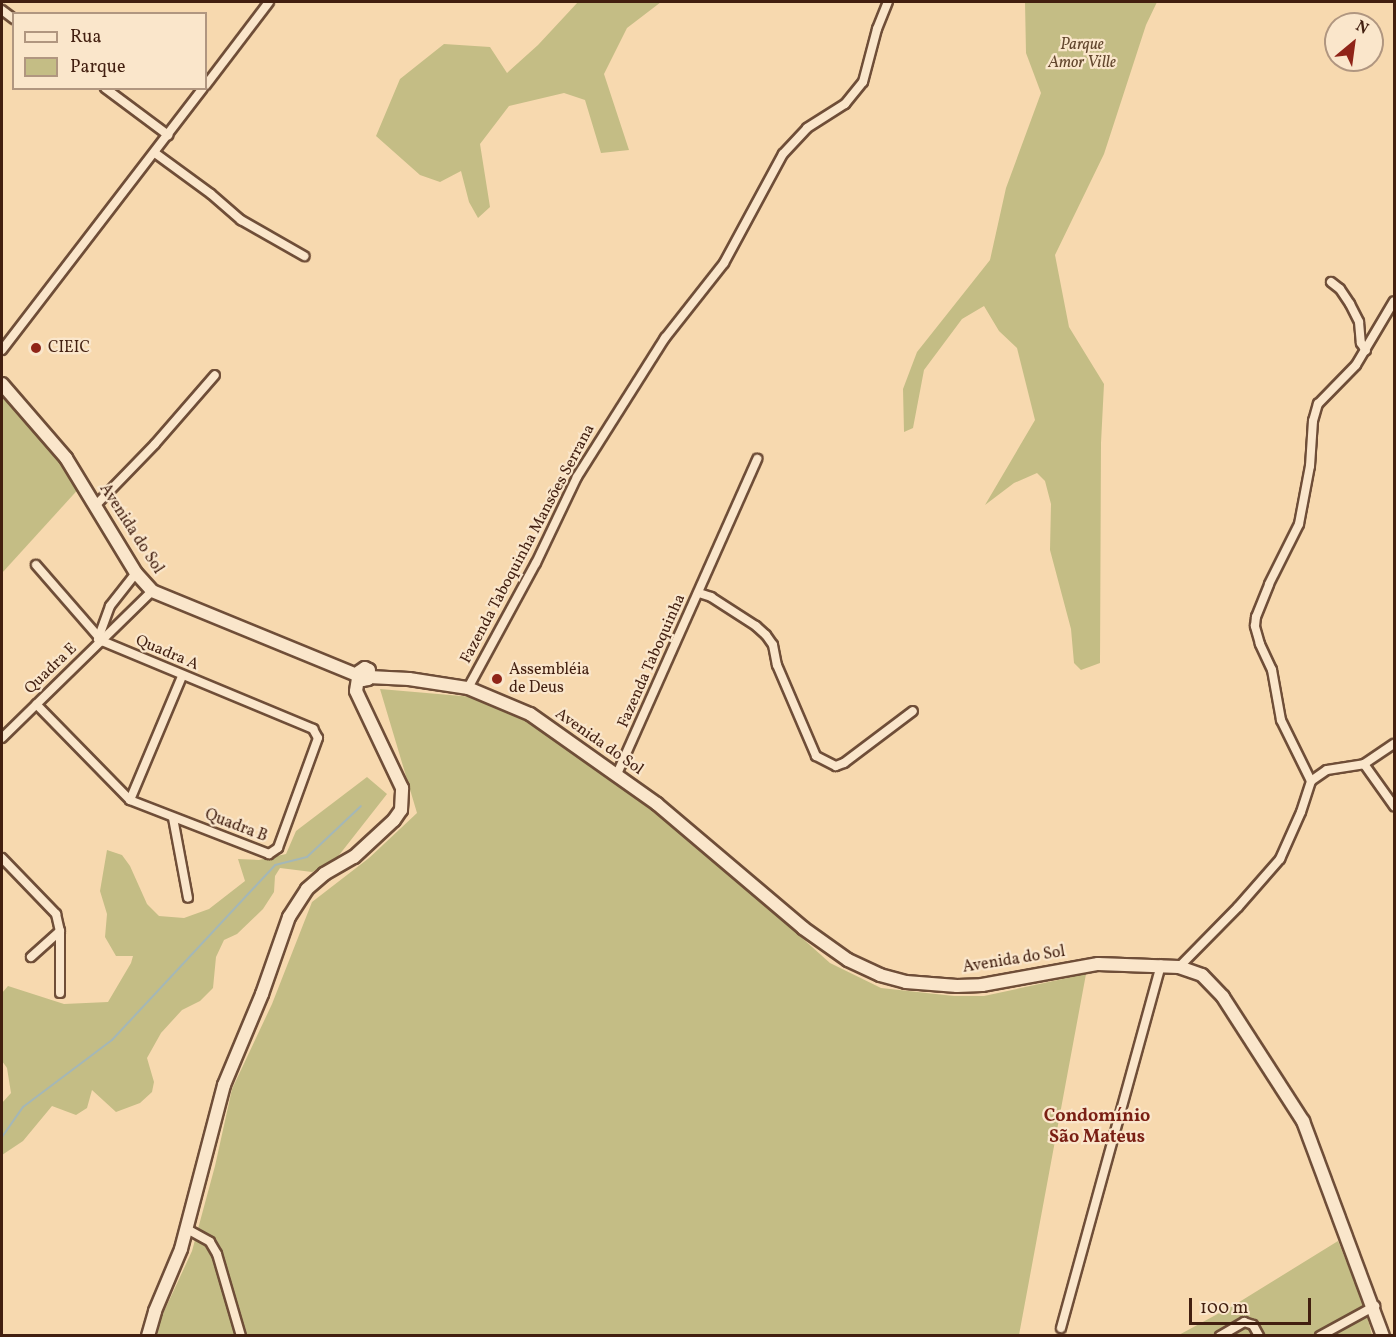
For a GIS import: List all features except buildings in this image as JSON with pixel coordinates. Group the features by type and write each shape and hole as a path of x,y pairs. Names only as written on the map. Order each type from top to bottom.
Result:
{"street":[{"path":"207,83 269,2"},
{"name":"Fazenda Taboquinha Mansões Serrana","path":"468,688 536,563 577,477 654,355 686,309 724,263 783,154 807,128 845,104 863,82 877,29 888,2"},
{"path":"108,90 168,135"},
{"path":"2,350 202,90"},
{"path":"155,153 212,194 241,220 304,256"},
{"path":"1331,282 1340,289 1350,304 1359,322 1361,343 1366,351"},
{"path":"1311,781 1281,720 1272,670 1255,626 1256,617 1269,584 1299,524 1310,466 1312,421 1318,404 1356,365 1395,302"},
{"path":"95,506 155,444 215,375"},
{"name":"Avenida do Sol","path":"2,384 52,439 136,573 152,591 297,652 339,667 364,675 468,688 530,714 617,774 697,837 803,928 848,960 880,975 906,982 957,986 982,985 1098,964 1161,965 1196,971 1213,984 1303,1121 1375,1306 1383,1335"},
{"name":"Fazenda Taboquinha","path":"617,774 757,459"},
{"name":"Quadra A","path":"36,565 99,641 313,729"},
{"path":"99,641 110,606 136,573"},
{"name":"Quadra E","path":"2,738 114,625 152,591"},
{"name":"Fazenda Taboquinha","path":"699,593 729,609 766,635 816,756 836,766 844,763 913,711"},
{"path":"148,1335 187,1229 224,1085 262,994 289,917 308,889 324,874 354,856 394,820 401,810 402,789 366,706 356,690 364,675"},
{"path":"130,801 182,676"},
{"name":"Quadra B","path":"36,704 130,801 268,854 274,853 318,738 313,729"},
{"path":"2,723 9,731"},
{"path":"1179,967 1238,907 1280,859 1301,812 1311,781 1328,770 1364,764 1395,744"},
{"path":"1364,764 1395,807"},
{"path":"173,818 188,898"},
{"path":"2,858 56,914 60,931 60,993"},
{"path":"31,957 60,931"},
{"path":"1061,1328 1161,965"},
{"path":"187,1229 210,1242 217,1254 241,1335"},
{"path":"1320,1335 1375,1306"},
{"path":"1220,1335 1244,1322 1253,1325 1259,1335"}],"green space":[{"path":"578,2 661,2 627,28 604,74 629,150 601,153 585,100 564,93 509,106 480,144 490,207 478,218 469,202 461,171 440,182 420,175 376,136 400,79 444,44 490,47 507,73 538,45"},
{"name":"Parque Amor Ville","path":"1025,2 1157,2 1146,25 1104,154 1055,255 1069,327 1104,384 1101,443 1100,663 1081,670 1074,663 1071,629 1050,550 1051,504 1045,481 1037,473 1014,483 985,505 1035,420 1017,348 999,331 984,306 962,319 924,370 913,428 904,432 903,389 917,352 990,260 1006,188 1041,93 1026,53"},
{"path":"2,392 83,484 2,573"},
{"path":"380,689 473,697 523,719 630,793 699,846 830,963 881,988 954,996 984,996 1086,974 1019,1335 157,1336 161,1318 192,1251 215,1166 232,1089 272,1004 312,902 369,858 417,813"},
{"path":"367,777 387,794 336,859 312,872 280,868 275,876 274,892 263,909 237,934 224,940 216,957 213,988 200,1001 182,1010 161,1033 147,1058 154,1082 152,1092 140,1103 116,1112 92,1090 87,1108 76,1115 52,1106 23,1141 2,1155 2,1103 11,1093 7,1068 2,1061 2,993 8,986 64,1004 108,1002 131,963 133,956 116,956 105,937 107,914 100,891 107,850 122,855 130,866 147,904 159,916 184,918 209,909 245,881 238,859 259,860 286,854 296,831"},
{"path":"1338,1241 1365,1308 1372,1335 1177,1336 1236,1304"}],"waterway":[{"path":"2,1137 23,1107 112,1040 275,865 307,857 361,806"}],"place":[{"name":"CIEIC","path":"36,348"},
{"name":"Assembléia de Deus","path":"497,679"}],"district":[{"name":"Condomínio São Mateus","path":"1097,1128"}]}
